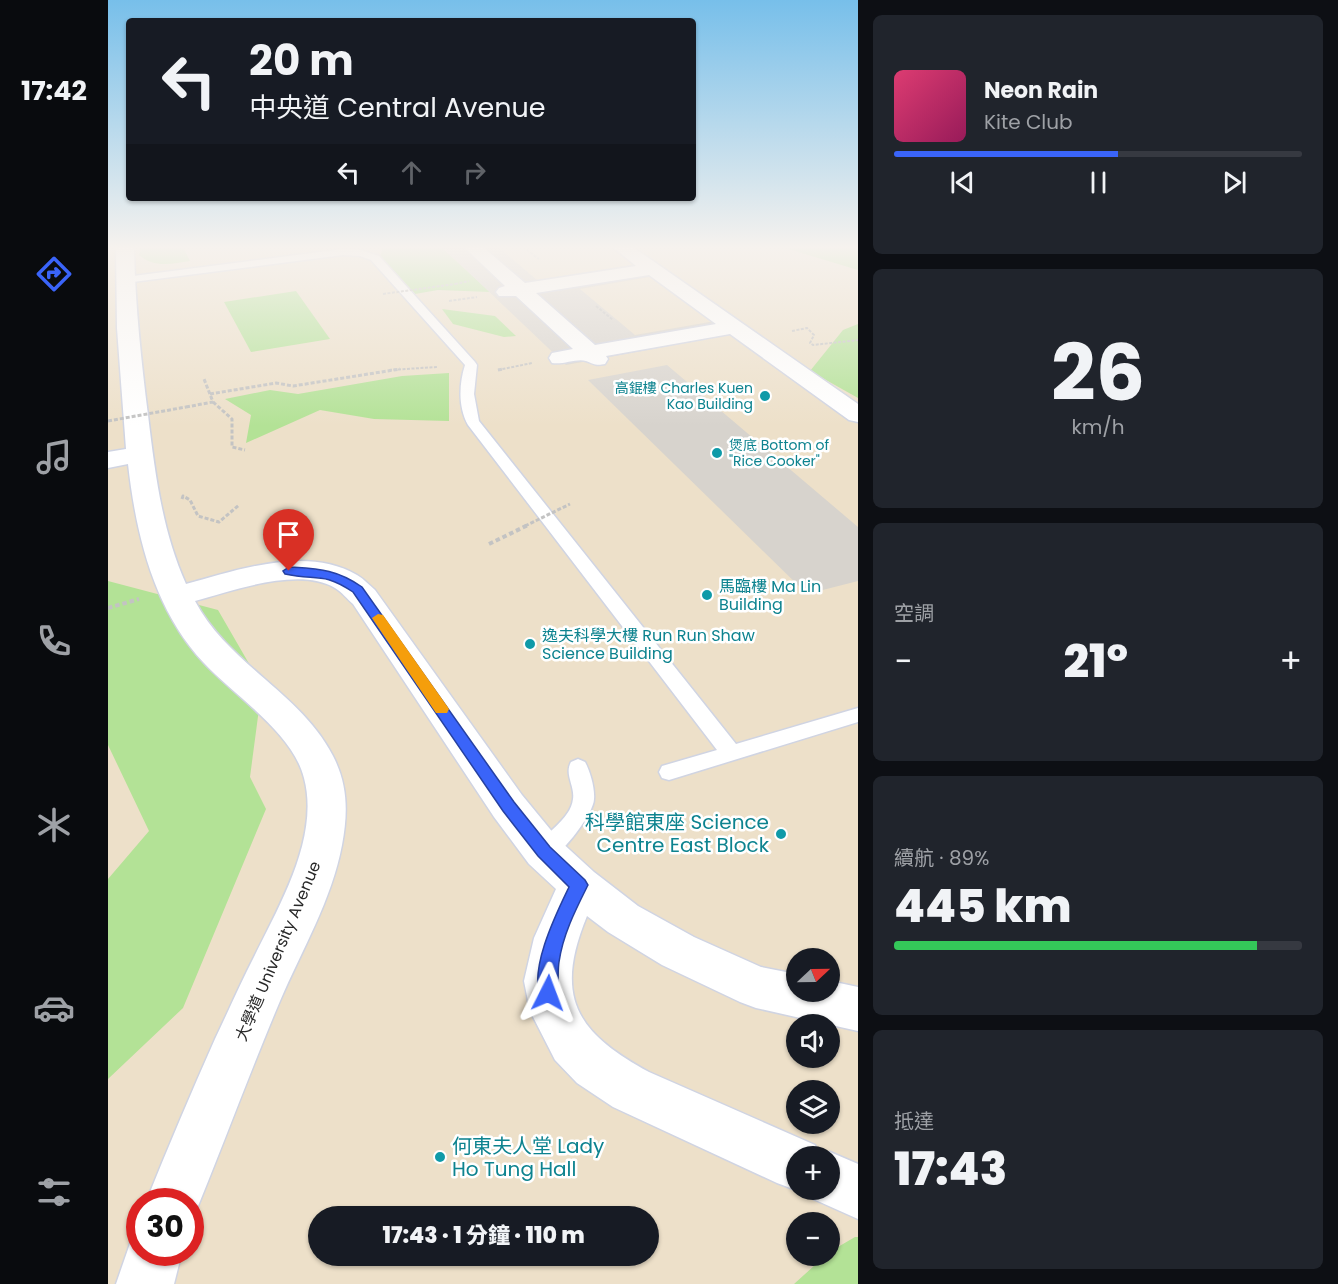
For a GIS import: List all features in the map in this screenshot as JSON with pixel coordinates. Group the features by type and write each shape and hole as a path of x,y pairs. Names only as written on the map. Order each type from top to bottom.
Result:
{"street":[{"name":"大學道 University Avenue","path":"125,307 150,531 176,596 195,630 216,654 294,729 309,748 320,765 327,798 327,822 321,850 307,891 266,980 179,1188"},
{"path":"539,307 593,356"},
{"path":"705,307 858,415"},
{"path":"560,358 593,356 733,327"},
{"path":"108,460 140,454"},
{"path":"176,596 289,571 326,573 350,583 364,597 508,806 544,852 579,885 623,919 678,951 756,987 858,1010"},
{"path":"579,885 556,938 549,961 548,993 560,1024 583,1057 616,1081 786,1160"},
{"path":"840,1184 858,1192"},
{"path":"146,1284 150,1266"}],"lane":[{"path":"416,307 469,370 469,411 473,422 731,753"},
{"path":"669,772 858,715"},
{"path":"544,852 569,827 584,800 578,767"}],"path":[{"path":"210,394 276,383 293,386 398,369 469,370 560,358"},
{"path":"204,379 213,402 232,419 232,447 245,450"},
{"path":"108,421 213,402"},
{"path":"489,544 570,504"}],"shaded area":[{"path":"108,307 858,307 858,1284 108,1284"},
{"path":"505,307 601,307 635,335 715,321 734,334 566,365"},
{"name":"煲底 Bottom of \"Rice Cooker\"","path":"667,365 858,527 858,581 807,594 588,380"}],"green space":[{"path":"227,307 307,307 330,339 251,352"},
{"path":"442,309 495,316 516,336 504,337 453,324"},
{"path":"858,324 858,398 810,371 843,330"},
{"path":"449,373 449,421 374,419 320,410 246,443 251,415 225,399 270,390 298,394 402,376"},
{"path":"108,581 218,610 262,686 250,777 266,809 183,1008 108,1079 108,879 149,831 108,745"},
{"path":"858,1237 858,1284 794,1284 814,1266 840,1266 840,1246"}],"slow traffic":[{"path":"378,618 442,709"}],"place":[{"name":"高錕樓 Charles Kuen Kao Building","path":"765,396"},
{"name":"煲底 Bottom of \"Rice Cooker\"","path":"717,453"},
{"name":"馬臨樓 Ma Lin Building","path":"707,595"},
{"name":"逸夫科學大樓 Run Run Shaw Science Building","path":"530,644"},
{"name":"科學館東座 Science Centre East Block","path":"781,834"},
{"name":"何東夫人堂 Lady Ho Tung Hall","path":"440,1157"}],"route":[{"path":"289,571 326,573 341,578 357,589 508,806 544,852 579,885 559,927 549,961 548,993"}]}
